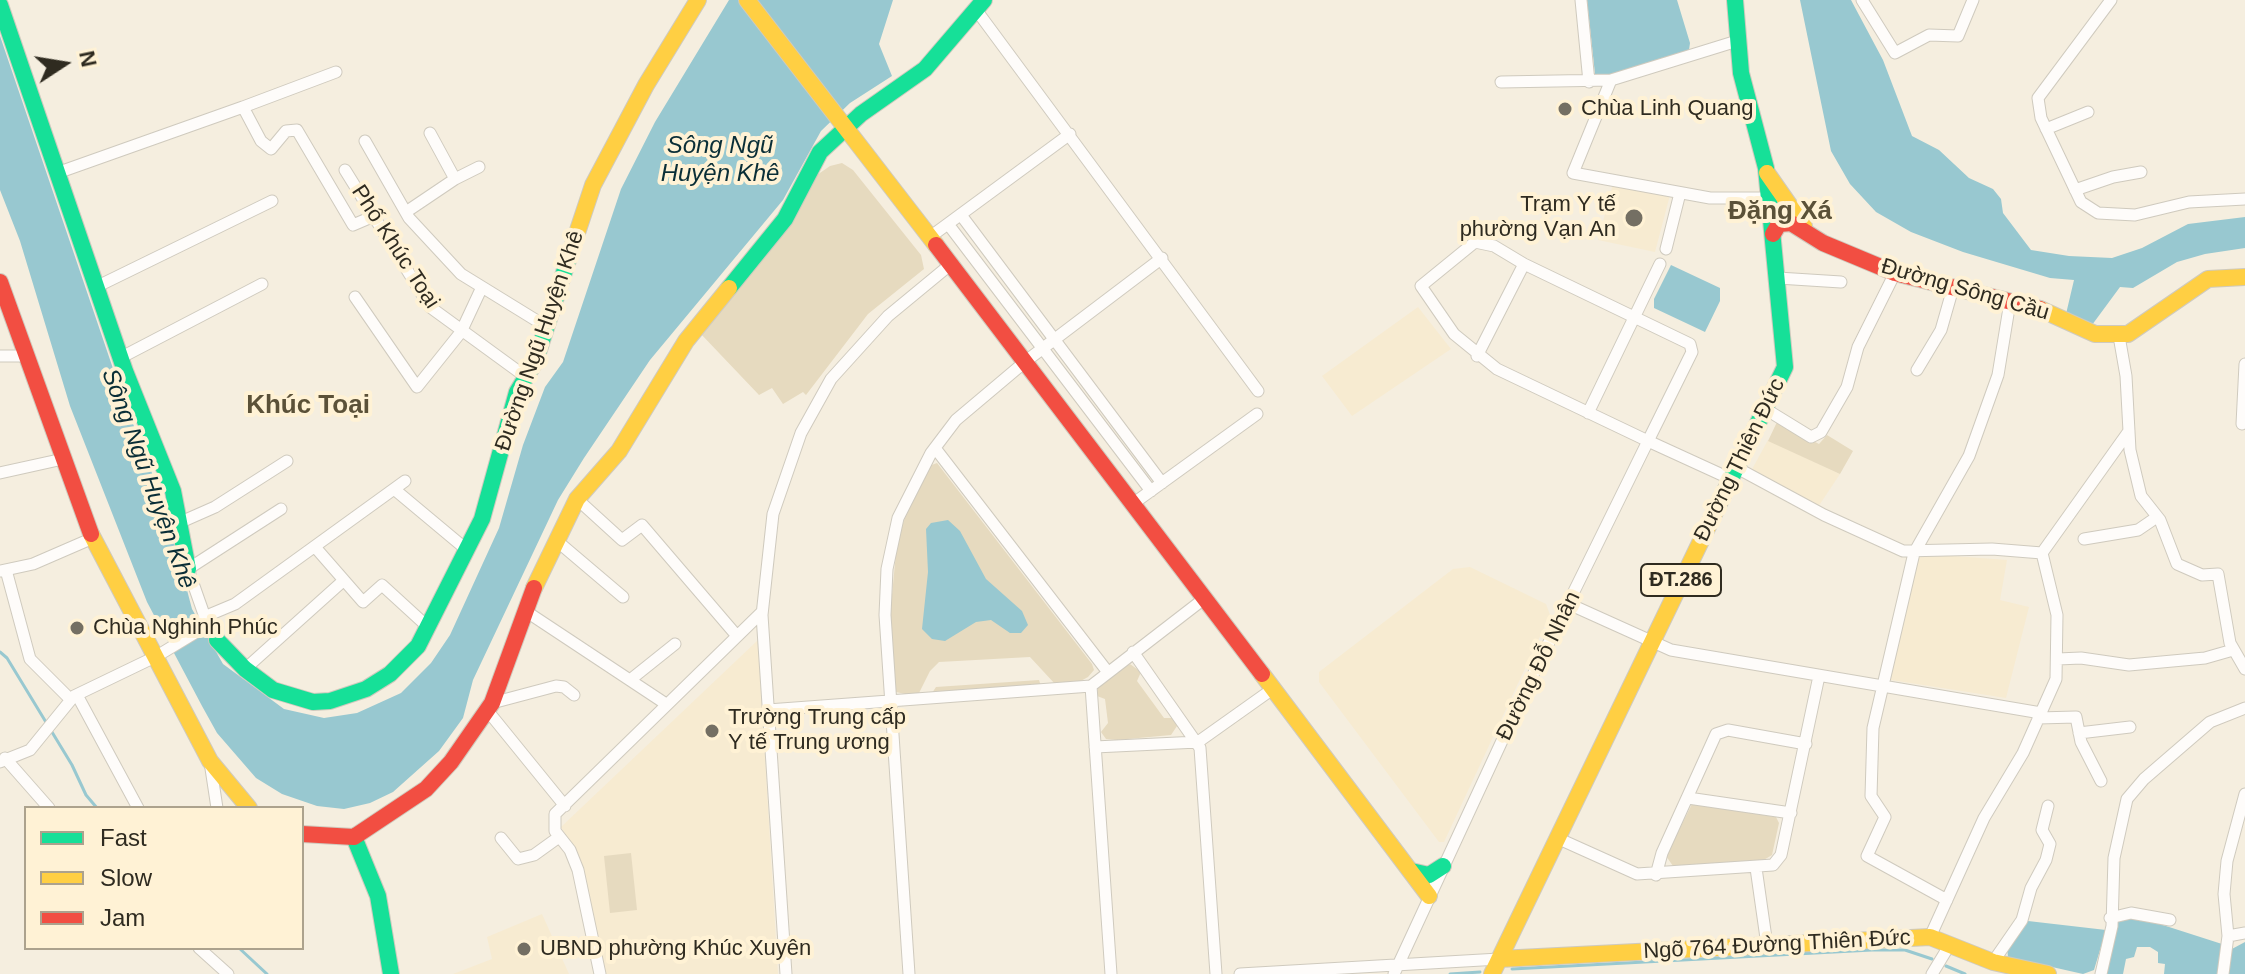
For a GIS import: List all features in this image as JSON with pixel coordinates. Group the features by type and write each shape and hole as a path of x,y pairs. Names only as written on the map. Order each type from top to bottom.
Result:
{"street":[{"name":"Đường Ngũ Huyện Khê","path":"0,5 120,358 173,491 188,569 206,621 217,640 245,669 273,690 297,700 330,701 366,689 390,674 418,646 429,628 482,519 517,392 547,327 593,185 646,85 698,0"},
{"path":"747,0 1026,361 1429,896"},
{"path":"1581,0 1589,82"},
{"name":"Đường Thiên Đức","path":"1496,966 1651,640 1767,410 1786,358 1766,168 1748,104 1737,41 1735,0"},
{"path":"1862,0 1895,53 1929,35 1958,36 1968,1"},
{"path":"2111,0 2042,89 2038,106 2046,129 2086,207 2113,215 2149,214 2202,200 2245,199"},
{"path":"304,834 354,837 426,789 451,762 489,706 524,610 577,499 619,451 686,341 785,219 820,152 841,123 925,69 980,6 1258,391"},
{"path":"1501,82 1611,80 1737,41"},
{"path":"57,173 336,72"},
{"path":"1611,80 1573,173 1710,198 1769,198"},
{"path":"243,107 261,141 271,149 286,131 297,130 353,225 374,216"},
{"path":"2046,129 2088,112"},
{"path":"430,133 455,179"},
{"path":"930,237 1070,134"},
{"path":"365,141 406,212 461,274 547,327"},
{"path":"406,212 479,167"},
{"name":"Đường Sông Cầu","path":"1766,168 1776,189 1813,236"},
{"name":"Phố Khúc Toại","path":"345,170 430,307 526,377"},
{"path":"2075,190 2113,177 2141,172"},
{"path":"1666,249 1680,193"},
{"path":"96,287 272,201"},
{"path":"961,215 1162,483"},
{"name":"Đường Sông Cầu","path":"1773,234 1778,225 1788,222 1895,273 2051,312 2095,334 2119,336"},
{"path":"948,224 1151,491"},
{"path":"1636,316 1479,241 1421,286 1454,334 1477,356 1648,441 1734,474 1914,553 1992,549 2042,553"},
{"path":"909,974 885,615 890,549 906,499 935,448 956,420 1026,361 1162,258"},
{"path":"786,974 762,612 773,514 809,416 831,379 859,345 951,264"},
{"path":"1477,356 1524,264"},
{"path":"1588,413 1660,264"},
{"path":"1767,410 1811,437 1821,432 1847,387 1858,347 1895,273"},
{"path":"2245,277 2208,279 2134,330 2119,336 2129,431 2141,496 2157,517 2177,564 2202,575 2218,574 2233,650 2245,669"},
{"path":"1778,278 1841,282"},
{"path":"0,282 24,356 93,538 210,761 247,806"},
{"path":"120,358 262,284"},
{"path":"355,297 417,387 461,332 482,287"},
{"path":"1917,370 1941,330 1953,288"},
{"path":"1947,900 1867,856 1885,817 1871,796 1873,728 1914,553 1969,456 1998,375 2010,302"},
{"name":"Đường Đỗ Nhân","path":"1396,968 1692,348 1684,339 1636,316"},
{"path":"0,356 24,356"},
{"path":"2242,424 2245,364"},
{"path":"1134,503 1257,414"},
{"path":"1930,937 1984,818 2023,753 2056,679 2057,615 2042,553 2129,431"},
{"path":"935,448 1107,671"},
{"path":"0,473 63,459"},
{"path":"181,522 215,507 287,461"},
{"path":"47,806 2,760 30,750 71,699 157,656 235,604 405,481"},
{"path":"394,489 467,550"},
{"path":"577,499 622,540 642,525 737,636"},
{"path":"188,569 281,509"},
{"path":"2084,539 2138,530 2157,517"},
{"path":"93,538 33,564 3,571 30,659 71,699 137,806"},
{"path":"557,541 623,597"},
{"path":"315,547 363,602 382,585 429,628"},
{"path":"245,669 343,581"},
{"path":"768,710 1055,692 1091,686 1205,598"},
{"path":"1569,604 1671,650 2040,716 2076,717 2079,733 2101,781"},
{"path":"524,610 666,704"},
{"path":"600,974 578,870 570,850 555,831 555,814 762,612"},
{"path":"630,680 675,644"},
{"path":"2058,659 2081,658 2129,665 2205,658 2233,650"},
{"path":"1133,652 1198,742 1204,763 1216,974"},
{"path":"1557,838 1624,870 1656,875 1756,868 1778,861 1819,676"},
{"path":"489,706 556,686 564,687 574,695"},
{"path":"1091,686 1111,974"},
{"path":"1095,747 1198,742 1274,688"},
{"path":"489,706 565,806"},
{"path":"2101,974 2110,918 2114,858 2127,799 2144,779 2210,722 2245,708"},
{"path":"2079,733 2130,727"},
{"path":"1656,875 1662,853 1713,739 1721,731 1806,744"},
{"path":"210,761 217,806"},
{"path":"2223,974 2228,936 2224,894 2227,861 2245,794"},
{"path":"1688,798 1791,813"},
{"path":"1993,962 2022,920 2031,888 2046,860 2050,844 2042,830 2048,806"},
{"path":"354,837 378,896 391,974"},
{"path":"501,838 518,859 534,855 559,837"},
{"path":"1411,871 1429,875 1443,866"},
{"path":"1756,868 1767,945"},
{"path":"2110,918 2131,913 2170,920"},
{"path":"2228,936 2245,933"},
{"name":"Ngõ 764 Đường Thiên Đức","path":"1496,966 1767,945 1930,937 1993,962 2048,974"},
{"path":"1932,974 1949,946"},
{"path":"201,950 228,974"},
{"path":"1240,974 1496,966"}],"shaded area":[{"path":"842,163 853,170 921,255 924,269 868,314 806,395 803,392 783,404 772,388 759,395 700,333 787,223 817,175 830,166"},
{"name":"Trạm Y tế phường Vạn An","path":"1613,184 1670,195 1655,252 1598,240"},
{"path":"1418,307 1451,349 1352,416 1322,376"},
{"path":"1777,422 1819,444 1827,435 1853,451 1840,474 1768,441"},
{"path":"1768,440 1840,474 1818,507 1750,473"},
{"path":"937,463 1092,664 1094,670 1088,677 1079,682 1055,684 1030,657 939,662 930,671 919,693 896,692 890,617 897,542 910,502 929,466"},
{"path":"1927,554 2007,560 2000,600 2029,607 2006,698 1885,679 1916,556"},
{"path":"1470,567 1546,604 1550,615 1444,842 1439,842 1319,682 1319,672 1453,569"},
{"name":"Trường Trung cấp Y tế Trung ương","path":"758,640 778,974 604,974 581,861 561,827"},
{"path":"1130,664 1141,672 1137,681 1164,718 1175,718 1177,726 1171,735 1117,740 1106,739 1101,732 1108,723 1105,699 1097,696 1098,685"},
{"path":"1039,680 1041,686 932,693 936,687"},
{"path":"1692,804 1776,817 1779,823 1772,855 1762,861 1673,866 1666,856"},
{"path":"631,853 637,910 610,913 604,856"},
{"name":"UBND phường Khúc Xuyên","path":"542,914 569,974 453,974 492,959 487,937"}],"water":[{"name":"Sông Ngũ Huyện Khê","path":"729,0 893,0 879,44 892,76 850,103 821,131 783,200 650,360 584,458 558,500 473,680 463,718 439,751 393,792 370,803 344,809 317,806 282,794 256,778 217,733 202,706 147,602 70,406 20,241 0,190 0,36 122,395 165,507 192,609 223,664 284,709 324,718 357,713 401,693 431,663 450,635 499,528 523,445 545,387 563,362 621,189 655,122"},
{"path":"1587,0 1677,0 1690,43 1689,50 1614,75 1595,74"},
{"path":"1800,0 1851,0 1883,60 1912,136 1939,150 1969,178 1993,189 2001,199 2003,213 2031,250 2112,258 2142,248 2188,224 2245,217 2245,248 2177,262 2133,288 2120,287 2092,325 2066,314 2074,280 2050,278 1963,252 1911,232 1876,212 1850,184 1831,151"},
{"path":"1671,265 1720,288 1720,301 1705,332 1654,308 1654,299"},
{"path":"948,520 960,531 986,579 1022,611 1028,625 1021,633 1010,633 991,620 976,622 945,641 932,639 922,629 928,572 926,529 931,523"},
{"path":"2141,918 2222,944 2218,974 2164,974 2165,964 2158,963 2158,952 2150,947 2137,947 2134,957 2126,959 2123,974 2104,974 2113,928 2119,919"},
{"path":"2028,921 2106,930 2094,970 2083,974 2008,957 2007,948"},
{"path":"2245,942 2245,974 2226,974 2230,950"}],"waterway":[{"path":"0,652 7,658 95,806"},
{"path":"241,950 267,974"},
{"path":"1512,969 1872,950 1905,950 1932,959"},
{"path":"1946,966 1965,974"},
{"path":"1450,974 1480,972"}],"traffic: fast":[{"path":"729,288 785,219 820,152 861,114 925,69 984,0"},
{"path":"1726,489 1785,367 1766,168 1741,73 1735,0"},
{"path":"0,5 125,371 173,491 188,569"},
{"path":"217,640 245,669 273,690 313,702 330,701 366,689 390,674 418,646 482,519 517,392 535,362 569,257"},
{"path":"354,837 378,896 391,974"},
{"path":"1411,871 1429,875 1443,866"}],"traffic: slow":[{"path":"569,257 593,185 646,85 698,0"},
{"path":"747,0 936,245"},
{"path":"1767,173 1804,226"},
{"path":"2040,309 2095,334 2128,334 2208,279 2245,277"},
{"path":"534,588 577,499 619,451 686,341 729,288"},
{"path":"1492,974 1726,489"},
{"path":"91,534 210,761 247,806"},
{"path":"1262,674 1429,896"},
{"path":"1499,959 1930,937 1993,962 2048,974"}],"traffic: jam":[{"path":"1773,234 1779,224 1791,223 1823,243 1895,273 2040,309"},
{"path":"936,245 1262,674"},
{"path":"0,282 91,534"},
{"path":"304,834 354,837 426,789 451,762 492,703 534,588"}],"place":[{"name":"Chùa Linh Quang","path":"1565,109"},
{"name":"Trạm Y tế phường Vạn An","path":"1634,218"},
{"name":"Chùa Nghinh Phúc","path":"77,628"},
{"name":"Trường Trung cấp Y tế Trung ương","path":"712,731"},
{"name":"UBND phường Khúc Xuyên","path":"524,949"}],"district":[{"name":"Đặng Xá","path":"1780,212"},
{"name":"Khúc Toại","path":"308,406"}]}
